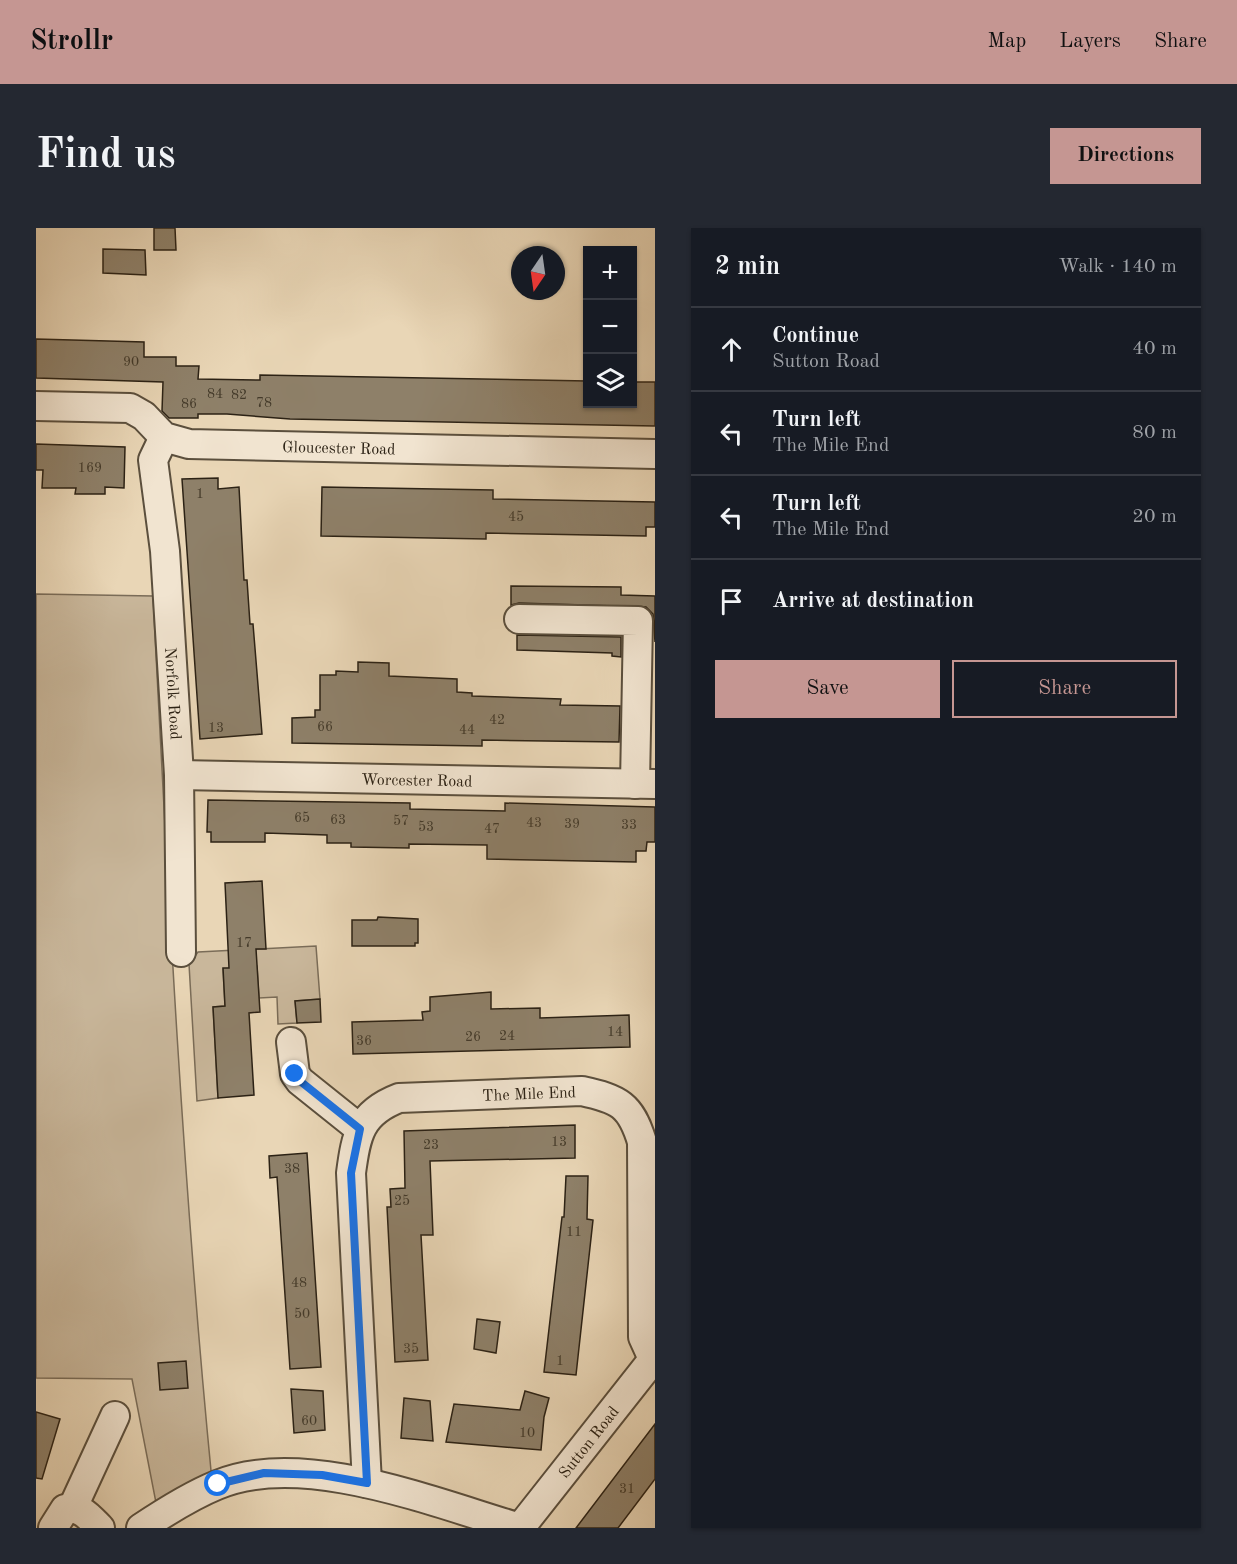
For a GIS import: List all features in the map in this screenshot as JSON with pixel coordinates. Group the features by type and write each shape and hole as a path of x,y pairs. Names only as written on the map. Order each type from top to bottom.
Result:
{"street":[{"path":"36,406 130,408 144,416 164,437"},
{"name":"Gloucester Road","path":"164,437 189,444 655,454"},
{"name":"Norfolk Road","path":"164,437 153,460 165,551 179,767 181,952"},
{"path":"519,620 638,621 645,784"},
{"name":"Worcester Road","path":"179,767 645,784"},
{"path":"291,1042 295,1074 300,1081 360,1129 351,1173 367,1483"},
{"name":"The Mile End","path":"360,1129 368,1117 383,1104 399,1098 582,1091 608,1097 626,1107 636,1121 642,1142 649,1188 643,1337 654,1358"},
{"name":"Sutton Road","path":"141,1528 218,1484 264,1473 322,1475 367,1483 520,1528 654,1358"},
{"path":"73,1507 115,1416"},
{"path":"53,1528 65,1509 73,1507 83,1511 100,1528"}],"shaded area":[{"path":"36,594 153,596 185,1149 212,1481 158,1513 132,1379 36,1378"},
{"path":"316,946 320,999 295,1001 297,1023 278,1024 277,997 259,998 257,966 223,969 225,1006 213,1007 218,1098 197,1101 189,964 198,952"}],"building":[{"path":"154,228 175,228 176,250 154,250"},
{"path":"103,249 145,250 146,275 103,273"},
{"path":"36,339 144,342 144,357 176,357 176,366 199,366 198,379 260,380 260,375 583,381 583,408 637,408 637,382 655,382 655,426 290,419 227,414 198,414 198,418 169,418 162,411 163,382 36,378"},
{"path":"36,444 125,447 124,488 105,487 105,494 75,494 76,488 42,488 43,470 36,470"},
{"path":"218,478 218,489 239,487 244,580 247,580 250,624 253,624 262,734 200,739 182,479"},
{"path":"322,487 493,490 493,499 655,502 655,527 646,527 646,536 486,533 486,539 321,536"},
{"path":"511,586 621,587 621,595 655,596 655,642 653,614 646,607 519,603 511,605"},
{"path":"517,635 621,637 621,657 612,656 612,653 517,650"},
{"path":"358,662 389,663 389,676 457,679 457,692 472,693 472,696 561,699 560,705 620,706 619,742 482,740 482,746 292,743 292,718 315,717 315,710 320,710 320,675 336,675 336,671 358,672"},
{"path":"208,800 410,803 410,809 505,811 505,803 655,807 655,842 647,842 646,851 636,851 636,862 487,859 487,845 409,844 409,848 351,847 351,843 327,843 327,835 265,833 265,842 211,842 211,832 207,832"},
{"path":"262,881 266,949 256,949 260,1012 249,1013 254,1095 218,1098 213,1007 225,1006 223,968 229,968 225,883"},
{"path":"378,917 418,919 418,943 415,943 415,946 352,946 352,920 377,920"},
{"path":"491,992 491,1009 540,1008 540,1018 629,1015 630,1047 353,1054 352,1022 423,1020 422,1012 430,1011 430,997"},
{"path":"320,999 321,1022 297,1023 295,1001"},
{"path":"575,1125 575,1158 430,1161 433,1235 421,1235 428,1360 395,1362 387,1207 391,1207 390,1189 405,1188 404,1131"},
{"path":"307,1153 321,1367 290,1369 277,1177 270,1178 269,1156"},
{"path":"566,1176 588,1176 587,1219 593,1220 576,1375 544,1372 562,1217 564,1217"},
{"path":"477,1319 500,1322 496,1353 474,1349"},
{"path":"186,1361 188,1388 160,1390 158,1363"},
{"path":"291,1389 323,1391 325,1430 294,1433"},
{"path":"525,1391 549,1398 544,1417 541,1450 446,1442 454,1404 520,1410"},
{"path":"404,1398 430,1401 433,1441 401,1438"},
{"path":"36,1412 60,1419 42,1479 36,1478"},
{"path":"655,1424 655,1479 618,1528 576,1528"}],"route":[{"path":"218,1484 264,1473 322,1475 367,1483 351,1173 360,1129 300,1081 295,1074"}]}
